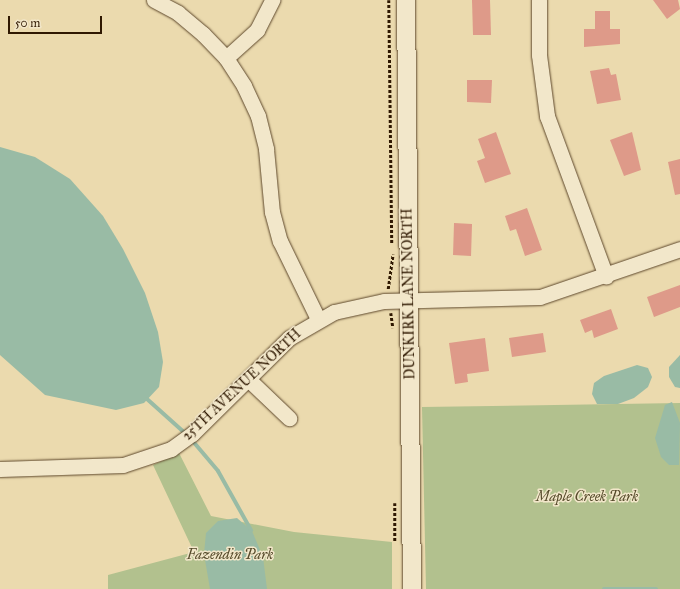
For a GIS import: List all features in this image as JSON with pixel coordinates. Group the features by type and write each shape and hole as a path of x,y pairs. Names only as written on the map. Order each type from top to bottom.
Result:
{"street":[{"path":"154,0 178,13 226,58 258,116 280,241 318,319"},
{"path":"226,58 257,30 272,0"},
{"name":"DUNKIRK LANE NORTH","path":"406,0 412,589"},
{"path":"539,0 539,55 547,116 606,276"},
{"name":"25TH AVENUE NORTH","path":"0,468 98,467 148,459 192,434 289,338 318,319 359,304 540,297 606,276 680,248"},
{"path":"248,379 289,418"}],"green space":[{"name":"Maple Creek Park","path":"680,403 680,589 426,589 422,407"},
{"name":"Fazendin Park","path":"179,453 211,516 294,532 392,542 392,589 108,589 108,575 194,552 153,465"}],"shaded area":[{"path":"0,147 35,157 70,179 103,216 123,249 145,293 158,332 163,362 159,387 144,403 116,410 45,395 0,355"},
{"path":"680,355 680,388 675,387 669,377 669,367"},
{"path":"637,365 648,368 652,377 648,387 634,398 618,404 597,404 592,394 594,383 604,376"},
{"path":"672,402 680,423 679,465 669,465 661,457 655,438 665,405"},
{"path":"237,518 252,531 263,557 267,589 210,589 204,554 206,533 218,521"}],"building":[{"path":"472,0 490,0 491,35 473,35"},
{"path":"653,0 678,0 680,9 667,19"},
{"path":"595,11 610,11 610,29 620,29 620,44 584,47 584,29 595,29"},
{"path":"609,68 611,75 616,74 621,100 597,104 590,71"},
{"path":"467,80 492,80 491,103 467,102"},
{"path":"496,132 511,174 485,183 477,161 485,158 478,139"},
{"path":"632,132 641,170 624,176 610,140"},
{"path":"680,159 680,194 675,195 668,162"},
{"path":"527,208 542,250 525,256 516,229 510,231 505,216"},
{"path":"454,223 472,224 471,256 453,255"},
{"path":"680,285 680,307 654,317 647,297"},
{"path":"611,309 618,329 594,338 592,330 585,333 580,320"},
{"path":"543,333 546,352 512,357 509,338"},
{"path":"485,338 489,371 467,374 468,382 455,384 449,343"}],"waterway":[{"path":"147,399 186,434"},
{"path":"191,439 218,471 251,530"},
{"path":"604,589 656,589"}]}
